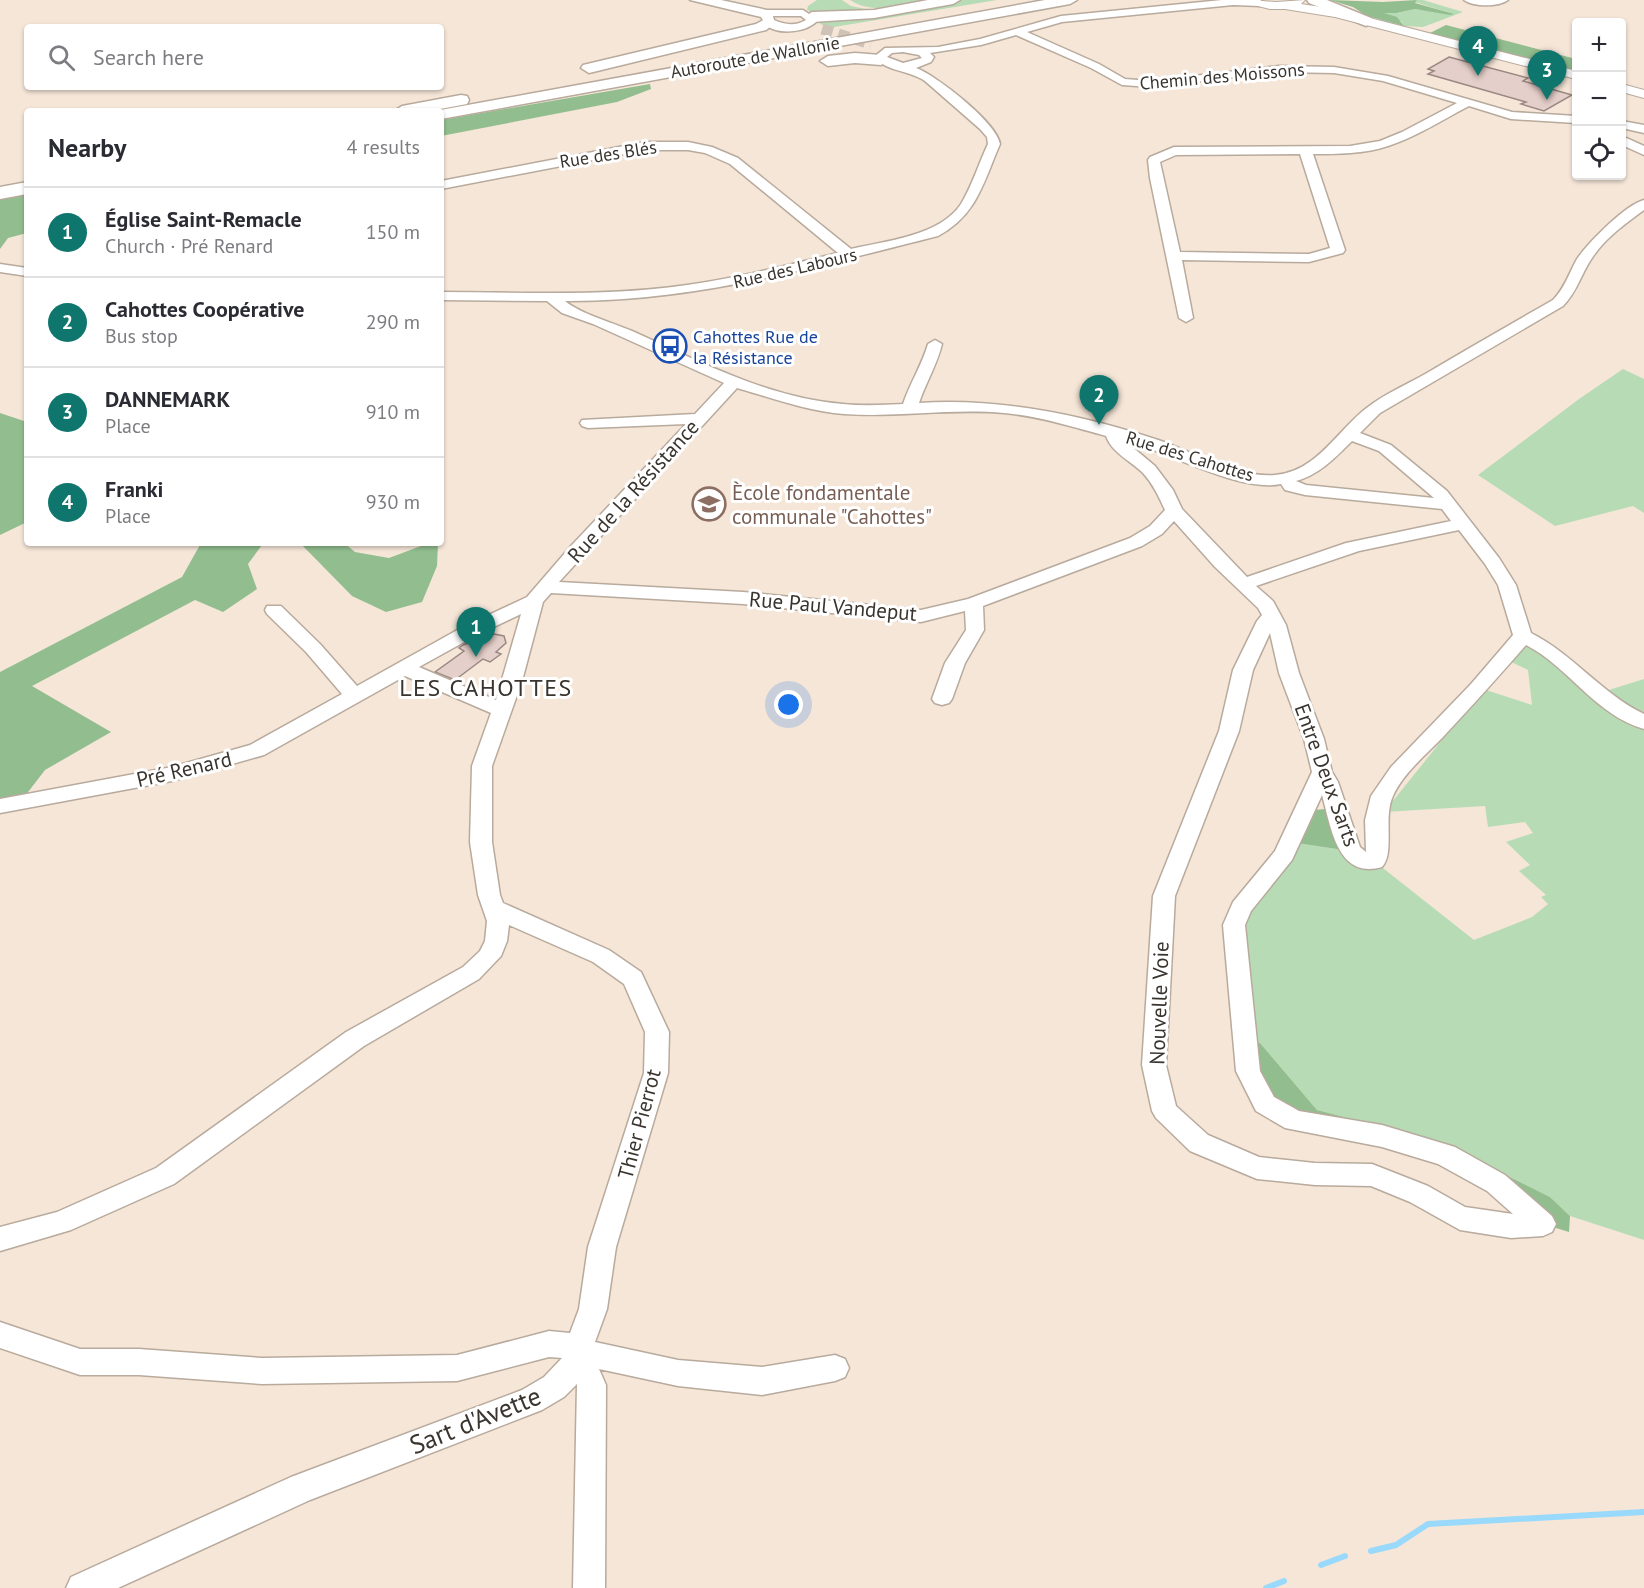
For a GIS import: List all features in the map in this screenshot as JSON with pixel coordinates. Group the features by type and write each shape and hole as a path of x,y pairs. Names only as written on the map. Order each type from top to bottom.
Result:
{"highway":[{"path":"846,0 868,8 910,8"},
{"path":"807,15 849,16 953,0"},
{"name":"Autoroute de Wallonie","path":"418,108 1022,0"},
{"name":"Autoroute de Wallonie","path":"444,113 1070,0"},
{"path":"1314,0 1366,21"},
{"path":"569,73 761,27 772,18"},
{"path":"604,84 855,58 882,50"},
{"path":"467,99 535,81"},
{"path":"0,183 24,179"},
{"path":"0,193 24,189"}],"main road":[{"path":"1285,5 1299,0 1335,13"},
{"path":"1257,1 1335,13 1572,74"},
{"path":"1626,89 1644,94"}],"street":[{"path":"695,0 772,18 789,12 807,15"},
{"path":"707,0 772,18 787,27 807,15"},
{"path":"1469,0 1487,2 1503,0"},
{"path":"882,50 938,50 981,42 1061,19 1236,1 1257,1"},
{"name":"Chemin des Moissons","path":"1017,32 1095,66 1122,82 1152,84 1254,71 1307,69 1384,78 1511,116 1572,120"},
{"name":"Rue des Labours","path":"444,296 552,298 616,296 718,285 914,240 946,228 967,205 990,155 994,144 990,132 925,64 898,66 882,50"},
{"path":"917,50 925,64 938,50"},
{"path":"1186,318 1154,160 1174,152 1306,152 1350,150 1383,144 1406,135 1466,103"},
{"path":"1626,126 1644,129"},
{"path":"1626,142 1644,151"},
{"name":"Rue des Blés","path":"444,184 645,146 688,146 708,150 734,161 849,255"},
{"path":"1174,256 1309,258 1338,250 1306,152"},
{"name":"Rue des Cahottes","path":"552,298 567,310 598,321 734,382 800,402 842,409 909,409 956,405 1006,408 1113,432 1149,442 1222,470 1252,478 1275,480 1298,475 1325,459 1352,435 1374,410 1558,303 1571,290 1586,256 1607,232 1644,204"},
{"path":"0,268 24,272"},
{"path":"909,409 918,382 932,360 933,344"},
{"name":"Rue de la Résistance","path":"541,594 577,550 734,382"},
{"path":"588,423 699,419"},
{"path":"1113,432 1117,443 1149,470 1165,490 1174,511"},
{"path":"1352,435 1385,448 1441,495 1493,562 1507,585 1523,636 1551,652 1606,701 1644,722"},
{"path":"1285,478 1291,486 1305,490 1447,504"},
{"name":"Rue Paul Vandeput","path":"541,594 720,596 921,616 974,603 1136,542 1156,530 1174,511"},
{"name":"Entre Deux Sarts","path":"1174,511 1221,563 1266,604 1277,625 1289,674 1314,739 1322,772 1328,782 1350,850 1362,860 1374,861 1377,858 1376,820 1383,796 1398,772 1478,688 1523,636"},
{"path":"1245,584 1272,573 1355,547 1464,524"},
{"path":"0,1239 62,1222 165,1176 355,1039 471,973 489,956 496,941 498,921 489,895 481,842 482,766 541,594"},
{"name":"Pré Renard","path":"0,806 172,774 257,750 468,632 541,594"},
{"path":"942,699 955,663 975,630 974,603"},
{"path":"274,610 313,648 355,696"},
{"name":"Nouvelle Voie","path":"1272,618 1266,621 1243,670 1228,731 1164,896 1154,1065 1165,1111 1199,1143 1257,1168 1315,1174 1372,1175 1419,1194 1460,1218 1511,1226 1544,1224 1496,1183 1446,1155 1383,1136 1294,1121 1265,1104 1248,1071 1238,938 1234,925 1241,908 1284,855 1322,772"},
{"path":"404,668 502,710"},
{"name":"Thier Pierrot","path":"495,909 601,956 633,978 657,1032 656,1073 602,1247 593,1309 577,1351"},
{"name":"Sart d'Avette","path":"0,1335 80,1362 139,1362 262,1371 457,1368 549,1344 564,1344 577,1351 574,1366 554,1387 532,1400 302,1488 82,1588"},
{"path":"577,1351 678,1373 762,1381 835,1368"},
{"path":"577,1351 592,1385 590,1588"}],"green space":[{"path":"817,0 842,0 851,6 875,11 815,14 807,10 808,6"},
{"path":"850,0 935,0 880,8 859,5"},
{"path":"960,0 997,0 828,28 818,20"},
{"path":"1330,0 1383,2 1417,0 1415,3 1454,14 1415,9 1384,13 1397,17 1404,26 1367,16 1353,7"},
{"path":"1417,0 1463,12 1423,27 1404,26 1401,21 1381,13 1398,13 1415,9 1453,14 1415,2"},
{"path":"1446,25 1572,58 1572,70 1430,33"},
{"path":"650,84 651,89 617,102 444,135 444,119"},
{"path":"24,195 24,234 8,238 0,249 0,199"},
{"path":"1623,369 1644,379 1644,513 1633,506 1555,526 1478,475 1579,399"},
{"path":"0,413 24,421 24,523 0,535"},
{"path":"199,546 261,546 248,564 257,589 223,612 195,600 32,686 111,732 45,770 15,809 0,811 0,672 182,577"},
{"path":"303,546 348,546 355,552 389,558 421,546 438,546 437,566 422,602 386,612 352,596"},
{"path":"1522,643 1534,643 1596,694 1644,679 1644,1240 1570,1216 1550,1197 1437,1141 1317,1110 1260,1043 1245,1038 1241,908 1290,842 1350,851 1374,861 1474,940 1532,917 1548,904 1541,897 1546,895 1519,871 1530,865 1506,842 1533,833 1525,822 1488,827 1485,806 1384,812 1483,689 1532,705 1528,670 1509,661"},
{"path":"1335,808 1350,851 1290,842 1305,811"},
{"path":"1245,1038 1260,1043 1317,1110 1437,1141 1550,1197 1570,1216 1569,1232 1543,1224 1496,1183 1265,1104"}],"building":[{"path":"1449,57 1528,78 1523,81 1572,95 1544,111 1521,104 1526,102 1428,74 1434,71 1428,69"},
{"path":"494,634 504,636 506,643 496,652 501,654 490,662 483,659 455,680 435,672 464,651 459,648 463,645"}],"waterway":[{"path":"1371,1551 1396,1545 1428,1524 1644,1512"},
{"path":"1321,1565 1345,1556"},
{"path":"1266,1588 1284,1581"}],"tunnel":[{"path":"822,29 871,44"}],"place":[{"name":"Franki","path":"1478,76"},
{"name":"DANNEMARK","path":"1547,100"},
{"name":"Cahottes Rue de la Résistance","path":"670,346"},
{"name":"Cahottes Coopérative","path":"1099,425"},
{"name":"Ècole fondamentale communale \"Cahottes\"","path":"709,504"},
{"name":"Église Saint-Remacle","path":"476,657"}],"district":[{"name":"LES CAHOTTES","path":"486,687"}]}
